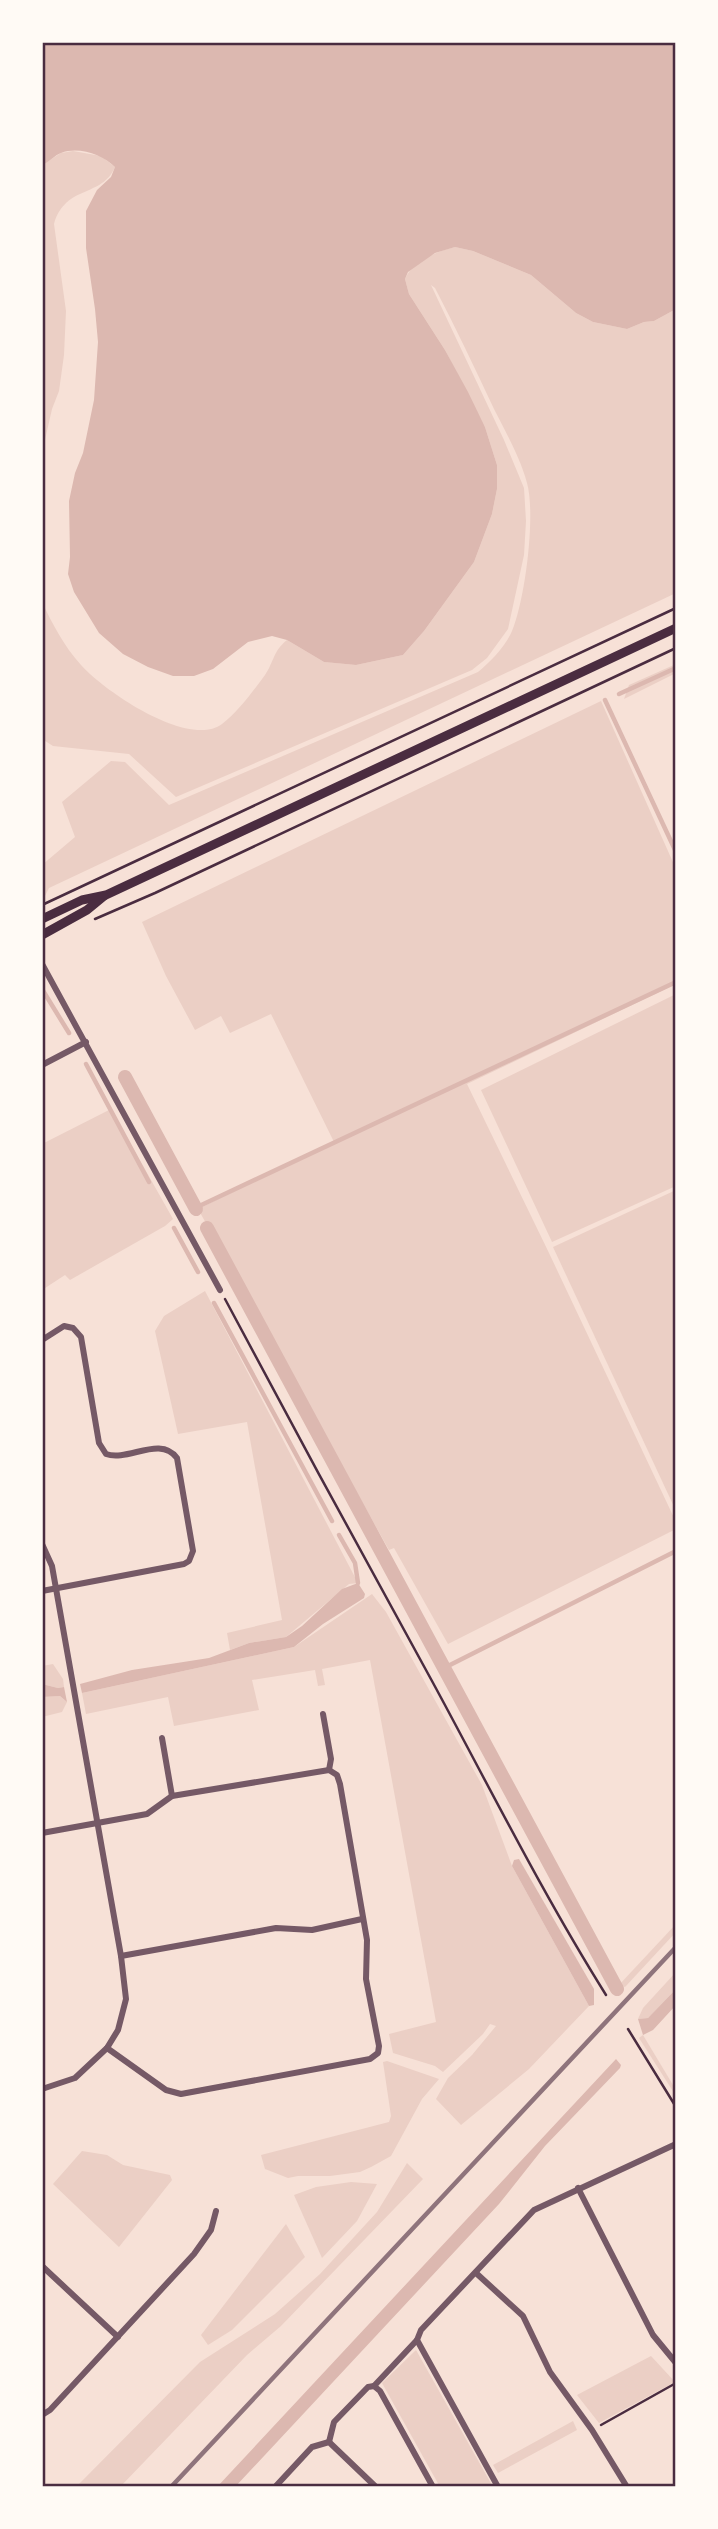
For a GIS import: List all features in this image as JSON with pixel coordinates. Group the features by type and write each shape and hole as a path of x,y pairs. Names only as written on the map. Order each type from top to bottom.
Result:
{"main road":[{"path":"42,935 87,910 106,895 676,628"},
{"path":"42,919 82,900 106,895"}],"street":[{"path":"42,964 220,1290"},
{"path":"42,1065 86,1042"},
{"path":"42,1340 64,1326 72,1328 81,1337 100,1443 106,1454 115,1456 161,1448 177,1458 193,1551 184,1564 42,1591"},
{"path":"42,1544 52,1566 121,1956 126,1999 118,2031 107,2048 75,2078 42,2089"},
{"path":"323,1714 331,1759 329,1770"},
{"path":"162,1738 172,1796"},
{"path":"42,1833 147,1814 172,1796 329,1770 337,1775 340,1784 367,1940 366,1979 379,2046 378,2053 370,2059 181,2094 166,2090 107,2048"},
{"path":"121,1956 276,1928 312,1930 362,1919"},
{"path":"329,2442 334,2422 368,2387 374,2386 417,2340 421,2330 534,2210 676,2144"},
{"path":"578,2188 653,2335 676,2363"},
{"path":"42,2415 50,2410 194,2254 211,2230 216,2211"},
{"path":"42,2266 118,2337"},
{"path":"476,2273 523,2316 550,2372 592,2430 627,2487"},
{"path":"417,2340 498,2487"},
{"path":"374,2386 380,2391 433,2487"},
{"path":"275,2487 312,2447 329,2442"},
{"path":"329,2442 376,2487"}],"path":[{"path":"42,904 676,608"},
{"path":"92,920 676,648"},
{"path":"220,1290 433,1682 502,1815 564,1926 607,1995"},
{"path":"628,2029 676,2107"},
{"path":"592,2430 676,2383"}],"shaded area":[{"path":"42,42 676,42 676,309 654,321 627,329 593,322 576,313 531,275 473,251 455,247 435,253 408,272 405,279 409,294 445,350 485,427 497,465 497,489 492,514 474,562 424,631 403,655 356,665 324,662 287,640 272,636 248,642 213,669 194,676 173,676 123,654 99,633 74,592 68,574 69,501 94,400 98,342 86,248 86,211 97,190 111,177 115,167 97,155 83,151 59,154 42,165"},
{"path":"73,151 101,156 115,167 102,183 67,203 54,224 66,311 64,355 59,391 42,453 42,165 61,153"},
{"path":"455,247 473,251 531,275 576,313 593,322 627,329 654,321 676,309 676,593 49,888 44,898 42,865 75,837 62,802 111,761 125,762 169,805 478,672 506,643 517,617 528,557 530,515 527,483 512,445 443,303 431,285 524,488 524,555 508,629 487,658 472,670 176,797 129,754 53,746 42,739 42,602 64,643 92,676 148,714 189,729 207,730 228,719 265,675 276,652 287,640 324,662 356,665 403,655 424,631 474,562 492,514 497,489 497,465 485,427 445,350 409,294 405,279 419,262"},
{"path":"676,664 676,673 624,699 629,685"},
{"path":"601,701 676,869 676,984 467,1084 676,1522 676,1529 448,1644 394,1548 389,1550 198,1209 334,1142 271,1014 230,1033 221,1016 195,1030 166,976 142,922"},
{"path":"676,994 676,1186 552,1242 481,1090"},
{"path":"111,1109 173,1219 70,1280 65,1275 42,1290 42,1144"},
{"path":"676,1190 676,1511 553,1247"},
{"path":"205,1291 358,1583 349,1584 286,1637 249,1643 230,1650 227,1633 282,1620 247,1422 178,1434 155,1331 164,1316"},
{"path":"358,1583 365,1594 364,1598 323,1624 294,1647 82,1693 80,1684 132,1670 209,1658 249,1643 286,1637 342,1589"},
{"path":"372,1594 386,1612 482,1785 512,1866 589,2006 529,2069 461,2125 436,2099 448,2078 496,2026 490,2024 443,2072 435,2066 393,2053 389,2034 436,2022 370,1660 322,1669 325,1685 318,1686 315,1670 252,1680 259,1710 174,1726 168,1697 86,1714 82,1693 294,1647"},
{"path":"53,1664 63,1679 64,1687 42,1684 42,1666"},
{"path":"42,1684 64,1687 67,1702 60,1696 42,1697"},
{"path":"60,1696 67,1702 62,1712 42,1717 42,1697"},
{"path":"519,1859 594,1989 594,2005 589,2006 512,1866 514,1860"},
{"path":"676,1924 676,1932 625,1987 619,1985"},
{"path":"676,1972 676,1989 648,2018 638,2019 643,2008"},
{"path":"676,1989 676,2005 653,2030 643,2035 638,2019 648,2018"},
{"path":"643,2035 676,2090 676,2096 639,2038"},
{"path":"616,2059 621,2065 620,2068 545,2146 499,2204 235,2487 217,2487"},
{"path":"387,2061 439,2079 422,2099 391,2156 360,2172 330,2176 288,2178 265,2169 261,2155 389,2122 391,2116 383,2062"},
{"path":"82,2151 107,2155 123,2165 170,2175 172,2180 119,2247 53,2184"},
{"path":"407,2163 423,2179 120,2487 76,2487 200,2362 275,2314 320,2274 377,2212"},
{"path":"351,2182 377,2184 357,2221 322,2258 294,2195 316,2187"},
{"path":"286,2224 305,2257 232,2330 208,2345 201,2335"},
{"path":"416,2350 493,2487 440,2487 382,2383"},
{"path":"651,2356 675,2382 599,2423 577,2395"},
{"path":"573,2421 577,2430 498,2473 493,2465"}],"waterway":[{"path":"619,694 676,668"},
{"path":"605,700 676,852"},
{"path":"195,1208 676,982"},
{"path":"42,989 69,1033"},
{"path":"86,1064 149,1182"},
{"path":"125,1077 196,1209"},
{"path":"174,1228 198,1272"},
{"path":"207,1228 617,1989"},
{"path":"214,1303 332,1521"},
{"path":"339,1535 355,1563 358,1583"},
{"path":"444,1668 676,1551"}],"railway":[{"path":"171,2487 676,1947"}]}
